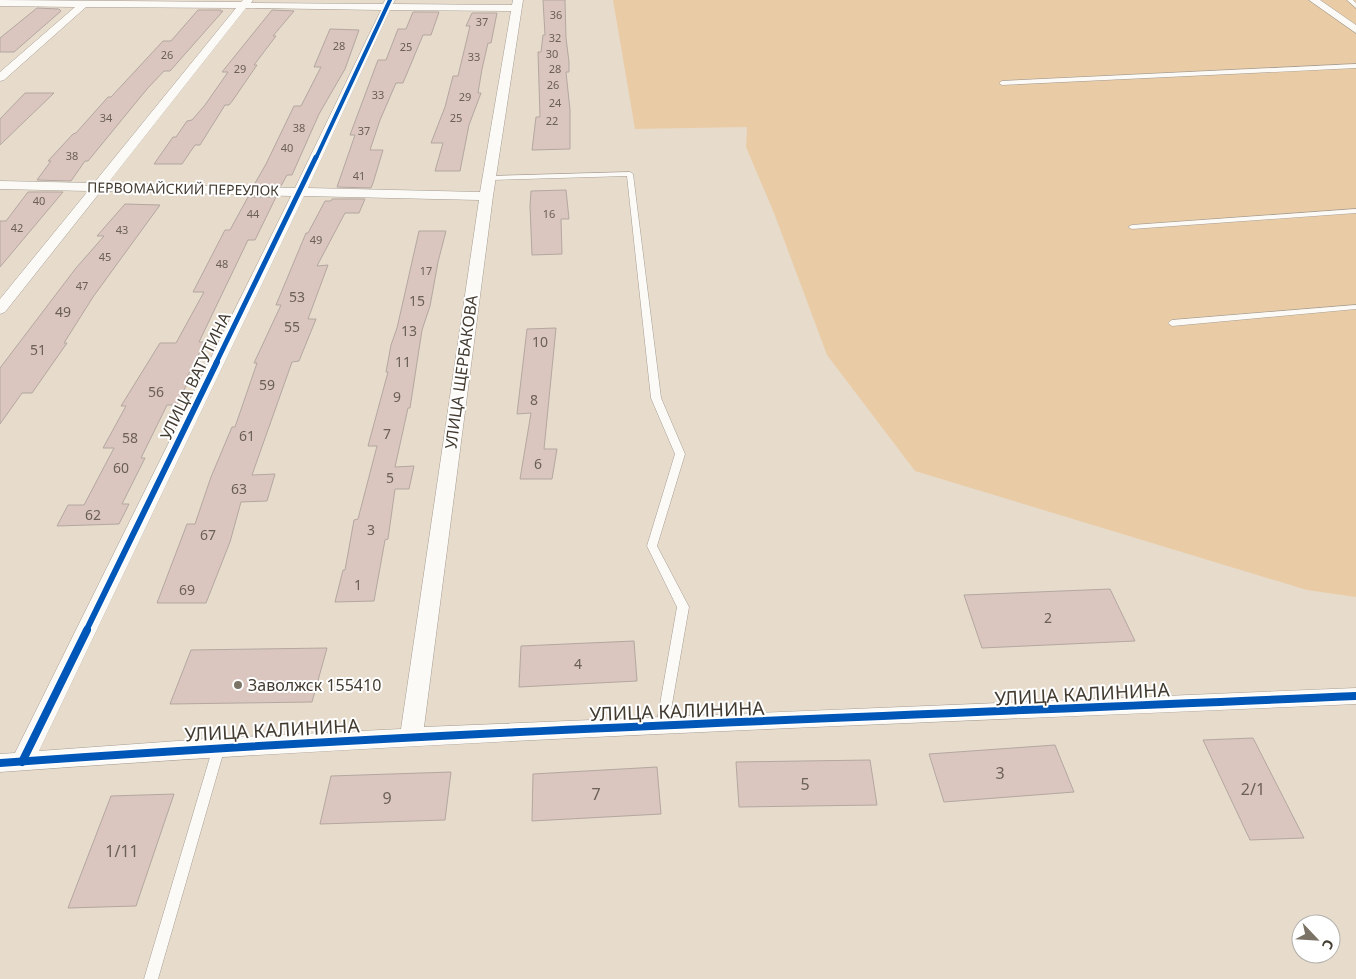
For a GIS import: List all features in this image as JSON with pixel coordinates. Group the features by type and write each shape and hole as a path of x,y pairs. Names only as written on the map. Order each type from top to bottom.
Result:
{"street":[{"path":"1314,0 1356,30"},
{"path":"0,78 86,2"},
{"path":"0,309 246,2"},
{"path":"0,3 518,4"},
{"name":"УЛИЦА ВАТУТИНА","path":"11,762 300,192 388,3"},
{"name":"УЛИЦА ЩЕРБАКОВА","path":"411,737 486,196 518,4"},
{"name":"ПЕРВОМАЙСКИЙ ПЕРЕУЛОК","path":"0,185 486,196"},
{"name":"УЛИЦА КАЛИНИНА","path":"11,762 219,747 411,737 1356,696"}],"lane":[{"path":"1350,0 1356,6"},
{"path":"1002,83 1356,66"},
{"path":"490,178 630,174 656,398 680,454 652,546 683,608 662,727"},
{"path":"1132,227 1356,212"},
{"path":"1172,323 1356,307"},
{"path":"151,979 219,747"}],"shaded area":[{"path":"613,0 1356,0 1356,597 1307,590 915,471 827,355 774,213 746,147 747,127 635,129"}],"building":[{"path":"543,0 565,0 569,62 569,72 566,72 570,110 570,149 532,150 536,117 540,117 538,52 541,52 543,35 545,35"},
{"path":"37,8 59,9 61,11 14,52 0,52 0,38"},
{"path":"198,10 223,11 170,71 164,71 147,89 88,161 85,161 71,181 37,180 51,161 48,161 108,97 111,97 163,41 171,41"},
{"path":"272,10 294,11 273,36 276,36 254,65 257,65 233,100 229,105 225,105 200,145 195,145 182,164 154,164 173,137 176,137 187,121 192,120 205,105 228,72 222,72"},
{"path":"413,12 439,12 431,35 423,35 403,83 396,83 380,120 370,150 383,150 371,188 337,187 355,135 350,135 378,60 386,60 398,29 406,29"},
{"path":"472,13 497,13 491,43 488,43 482,69 478,93 481,93 469,125 460,171 435,171 443,143 431,143 445,107 453,76 458,76 470,26 466,26"},
{"path":"330,29 359,30 345,69 319,114 292,175 287,175 281,186 254,185 294,106 301,106 321,67 314,67"},
{"path":"25,93 54,93 0,145 0,119"},
{"path":"566,190 569,219 561,219 562,254 532,255 531,191"},
{"path":"28,192 63,192 0,267 0,221 6,221"},
{"path":"248,197 276,197 255,240 248,240 199,342 205,342 187,377 190,377 177,405 167,405 141,458 145,458 122,504 129,504 119,524 57,526 68,505 84,505 114,448 103,448 126,406 121,406 160,343 176,343 204,292 193,292 225,230 230,230"},
{"path":"332,199 365,199 359,213 345,213 317,266 328,265 308,319 316,319 299,361 292,362 252,475 275,474 267,501 241,502 230,542 206,603 157,603 187,524 195,524 211,477 232,427 235,427 257,363 254,363 281,305 276,305 306,233 308,233 325,201 331,201"},
{"path":"125,204 160,205 93,297 64,343 67,343 32,393 22,393 0,424 0,368 76,268 104,236 97,236"},
{"path":"419,231 446,231 430,306 422,330 410,408 408,408 395,467 414,466 409,489 395,489 388,539 385,540 374,601 335,602 343,570 345,570 354,520 358,519 377,446 368,446 388,372 386,372 391,345 397,328"},
{"path":"556,328 544,449 557,449 552,479 520,479 531,413 517,414 527,329"},
{"path":"1110,589 1135,641 982,648 964,595"},
{"path":"634,641 637,681 519,687 521,646"},
{"path":"327,648 312,702 170,704 191,650"},
{"path":"1253,738 1304,838 1250,840 1203,740"},
{"path":"1055,745 1074,792 944,802 929,754"},
{"path":"870,760 877,805 739,807 736,762"},
{"path":"657,767 661,814 532,821 533,774"},
{"path":"451,772 445,820 320,824 331,776"},
{"path":"174,794 136,906 68,908 111,796"}],"cycle path":[{"path":"22,762 300,191 390,0"},
{"path":"0,763 219,747 411,737 1356,696"}],"place":[{"name":"Заволжск 155410","path":"238,685"}]}
